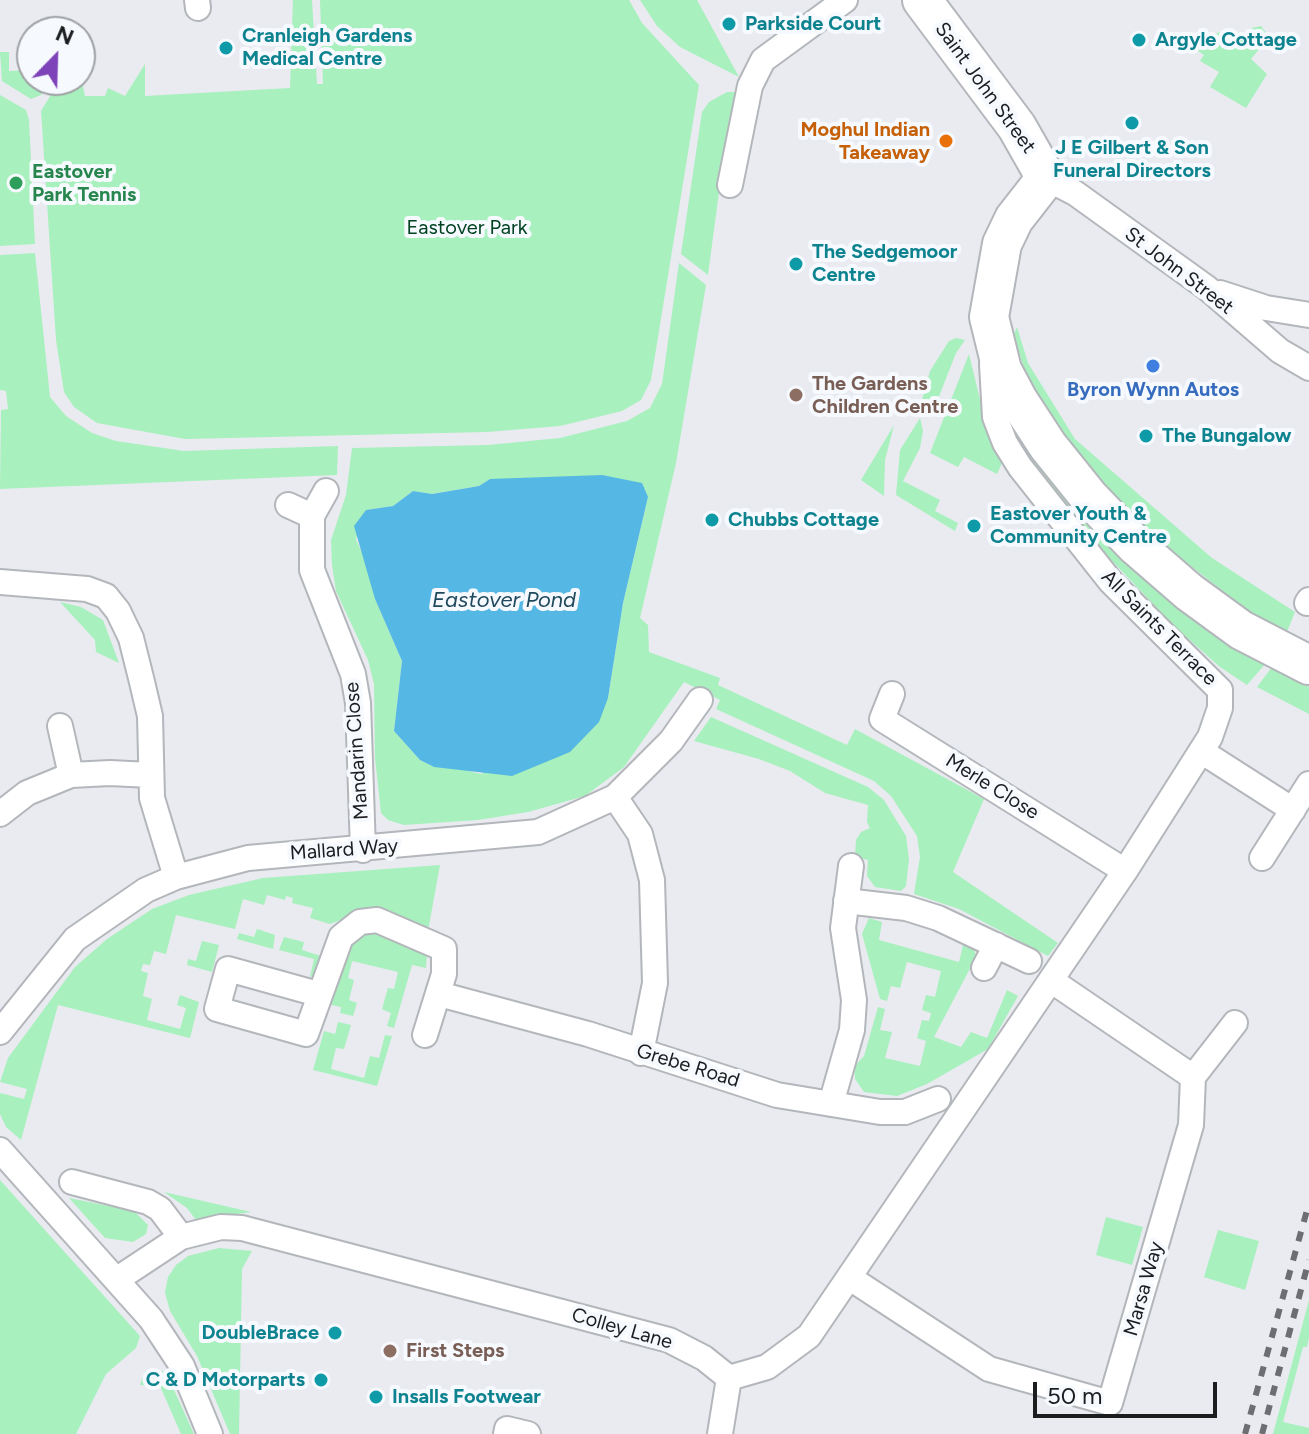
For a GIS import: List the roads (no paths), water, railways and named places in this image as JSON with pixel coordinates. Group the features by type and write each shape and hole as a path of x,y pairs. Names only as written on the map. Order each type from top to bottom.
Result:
{"main road":[{"name":"Saint John Street","path":"922,0 1017,127 1046,178"},
{"path":"1046,178 1014,219 1002,244 989,317 1002,370 1048,446 1136,546 1189,592 1241,630 1309,665"}],"street":[{"path":"730,185 750,86 763,60 845,0"},
{"name":"St John Street","path":"1046,178 1075,193 1207,288 1280,351 1309,368"},
{"path":"1207,288 1266,308 1309,315"},
{"name":"All Saints Terrace","path":"993,343 995,417 1020,467 1111,582 1220,690 1220,708 1201,751 1125,871"},
{"name":"Mandarin Close","path":"326,491 312,516 312,570 353,674 358,703 363,850"},
{"path":"288,505 312,516"},
{"path":"0,582 87,589 106,596 118,611 131,638 150,716 150,775 157,822 176,877"},
{"name":"Merle Close","path":"892,694 882,719 1125,871"},
{"name":"Mallard Way","path":"0,1032 75,939 127,902 176,877 248,858 538,832 615,797 671,741 700,700"},
{"path":"60,726 71,775"},
{"path":"1201,751 1293,810"},
{"path":"0,814 27,793 71,775 150,775"},
{"path":"1262,858 1309,784"},
{"path":"615,797 640,834 652,880 655,983 641,1053"},
{"path":"831,1104 853,1015 843,928 851,866"},
{"path":"720,1434 729,1378 743,1376 783,1358 809,1336 1125,871"},
{"path":"846,901 906,908 969,930 1029,961"},
{"path":"318,994 341,937 360,922 377,920 444,949 439,994 425,1035"},
{"path":"984,968 996,945"},
{"path":"1052,981 1193,1077 1235,1023"},
{"name":"Grebe Road","path":"439,994 588,1034 777,1095 880,1112 905,1112 938,1099"},
{"name":"Marsa Way","path":"850,1278 989,1369 1110,1403 1191,1125 1193,1077"},
{"path":"0,1150 151,1319 182,1366 210,1434"},
{"path":"72,1182 148,1202 160,1209 181,1237"},
{"name":"Colley Lane","path":"116,1280 181,1237 221,1227 271,1233 464,1288 669,1340 704,1358 729,1378"},
{"path":"506,1434 507,1429 528,1434"}],"water":[{"name":"Eastover Pond","path":"602,475 642,483 648,497 623,603 608,698 599,722 570,752 512,776 434,767 420,760 394,731 402,661 375,599 354,526 366,510 393,506 413,491 432,494 479,486 490,479"}],"railway":[{"path":"1245,1434 1309,1203"},
{"path":"1262,1434 1309,1260"}],"place":[{"name":"Parkside Court","path":"729,24"},
{"name":"Argyle Cottage","path":"1139,40"},
{"name":"Cranleigh Gardens Medical Centre","path":"226,48"},
{"name":"J E Gilbert & Son Funeral Directors","path":"1132,123"},
{"name":"Moghul Indian Takeaway","path":"946,141"},
{"name":"Eastover Park Tennis","path":"16,183"},
{"name":"The Sedgemoor Centre","path":"796,264"},
{"name":"Byron Wynn Autos","path":"1153,366"},
{"name":"The Gardens Children Centre","path":"796,395"},
{"name":"The Bungalow","path":"1146,436"},
{"name":"Chubbs Cottage","path":"712,520"},
{"name":"Eastover Youth & Community Centre","path":"974,526"},
{"name":"DoubleBrace","path":"335,1333"},
{"name":"First Steps","path":"390,1351"},
{"name":"C & D Motorparts","path":"321,1380"},
{"name":"Insalls Footwear","path":"376,1397"}],"park label":[{"name":"Eastover Park","path":"467,228"}]}
